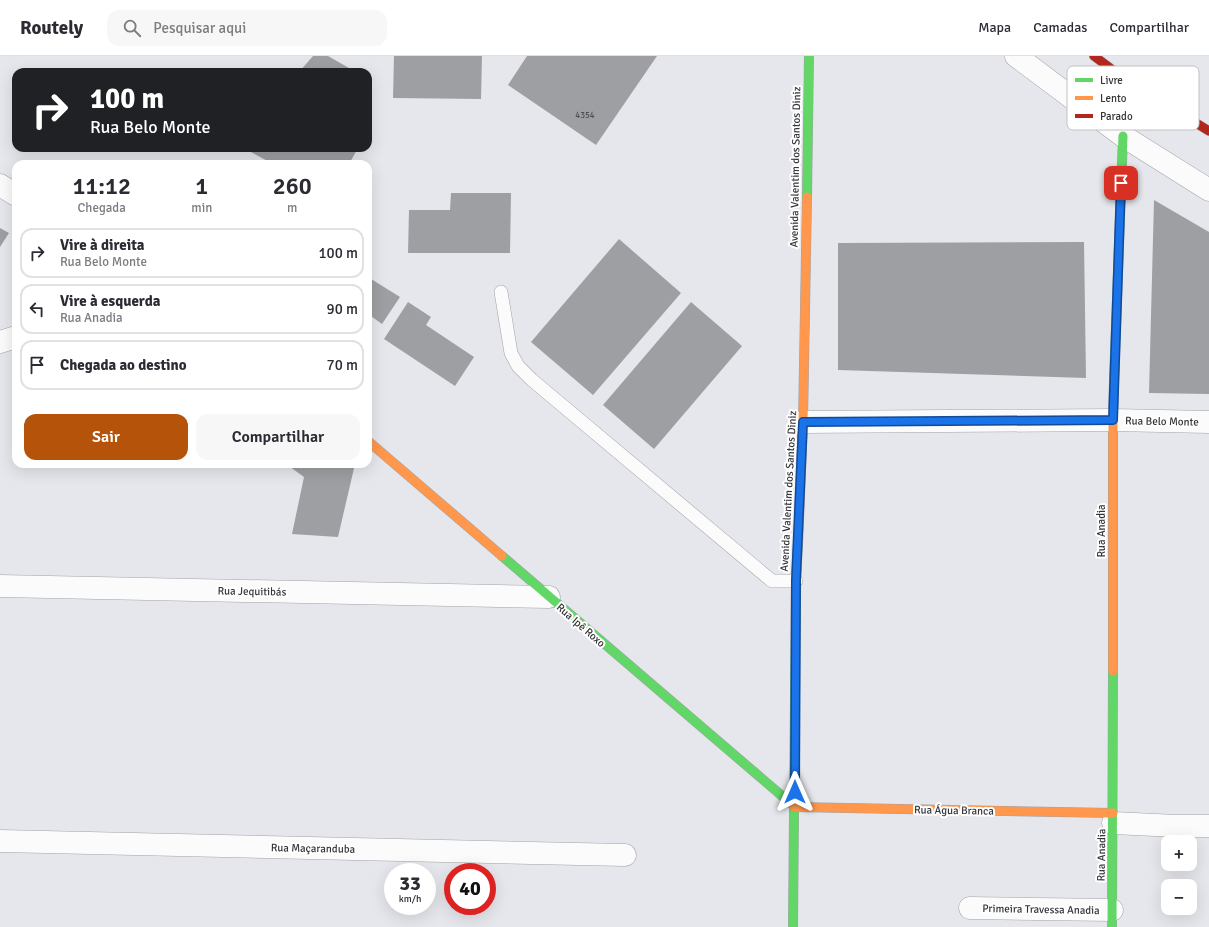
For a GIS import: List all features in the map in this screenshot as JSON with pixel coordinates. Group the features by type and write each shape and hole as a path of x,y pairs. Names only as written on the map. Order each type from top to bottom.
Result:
{"main road":[{"name":"Avenida Valentim dos Santos Diniz","path":"793,927 796,580 803,422 809,56"},
{"path":"1094,56 1107,66"},
{"path":"1199,125 1209,131"},
{"name":"Rua Anadia","path":"1112,919 1113,420 1123,136"},
{"name":"Rua Ipê Roxo","path":"372,444 795,807"},
{"name":"Rua Água Branca","path":"795,807 1113,818"}],"street":[{"path":"1016,56 1067,94"},
{"path":"1115,130 1209,190"},
{"path":"0,184 12,192"},
{"path":"0,342 12,338"},
{"name":"Rua Belo Monte","path":"803,422 1113,420 1209,422"},
{"path":"504,596 521,573"},
{"name":"Rua Jequitibás","path":"0,586 549,597"},
{"name":"Rua Água Branca","path":"1113,818 1177,826 1209,826"},
{"name":"Rua Maçaranduba","path":"0,841 625,855"},
{"name":"Primeira Travessa Anadia","path":"970,908 1112,919"}],"lane":[{"path":"501,292 511,353 518,366 532,380 772,581 796,580"}],"building":[{"path":"313,56 328,56 349,68 302,68"},
{"path":"394,56 482,56 481,99 393,98"},
{"path":"527,56 657,56 596,145 508,85"},
{"path":"251,152 356,152 351,160 266,160"},
{"path":"451,193 511,193 510,253 408,253 409,210 450,210"},
{"path":"1154,200 1209,232 1209,394 1149,393"},
{"path":"0,228 9,233 0,247"},
{"path":"619,239 681,293 593,395 531,342"},
{"path":"1084,242 1086,378 838,370 838,243"},
{"path":"372,280 400,297 382,324 372,317"},
{"path":"408,302 431,317 426,325 474,357 455,386 384,339"},
{"path":"691,302 742,346 654,449 603,405"},
{"path":"292,468 354,468 338,537 292,534 304,477"}],"traffic: fast":[{"path":"807,197 809,56"},
{"path":"1114,381 1123,136"},
{"path":"793,927 796,581 798,544"},
{"path":"502,556 788,801"},
{"path":"1112,927 1113,671"}],"traffic: slow":[{"path":"798,544 803,422 807,197"},
{"path":"1113,671 1114,381"},
{"path":"372,444 502,556"},
{"path":"788,801 795,807 1113,813"}],"traffic: jam":[{"path":"1094,56 1107,66"},
{"path":"1199,125 1209,131"}],"route":[{"path":"795,792 796,580 803,422 1113,420 1121,183"}]}
